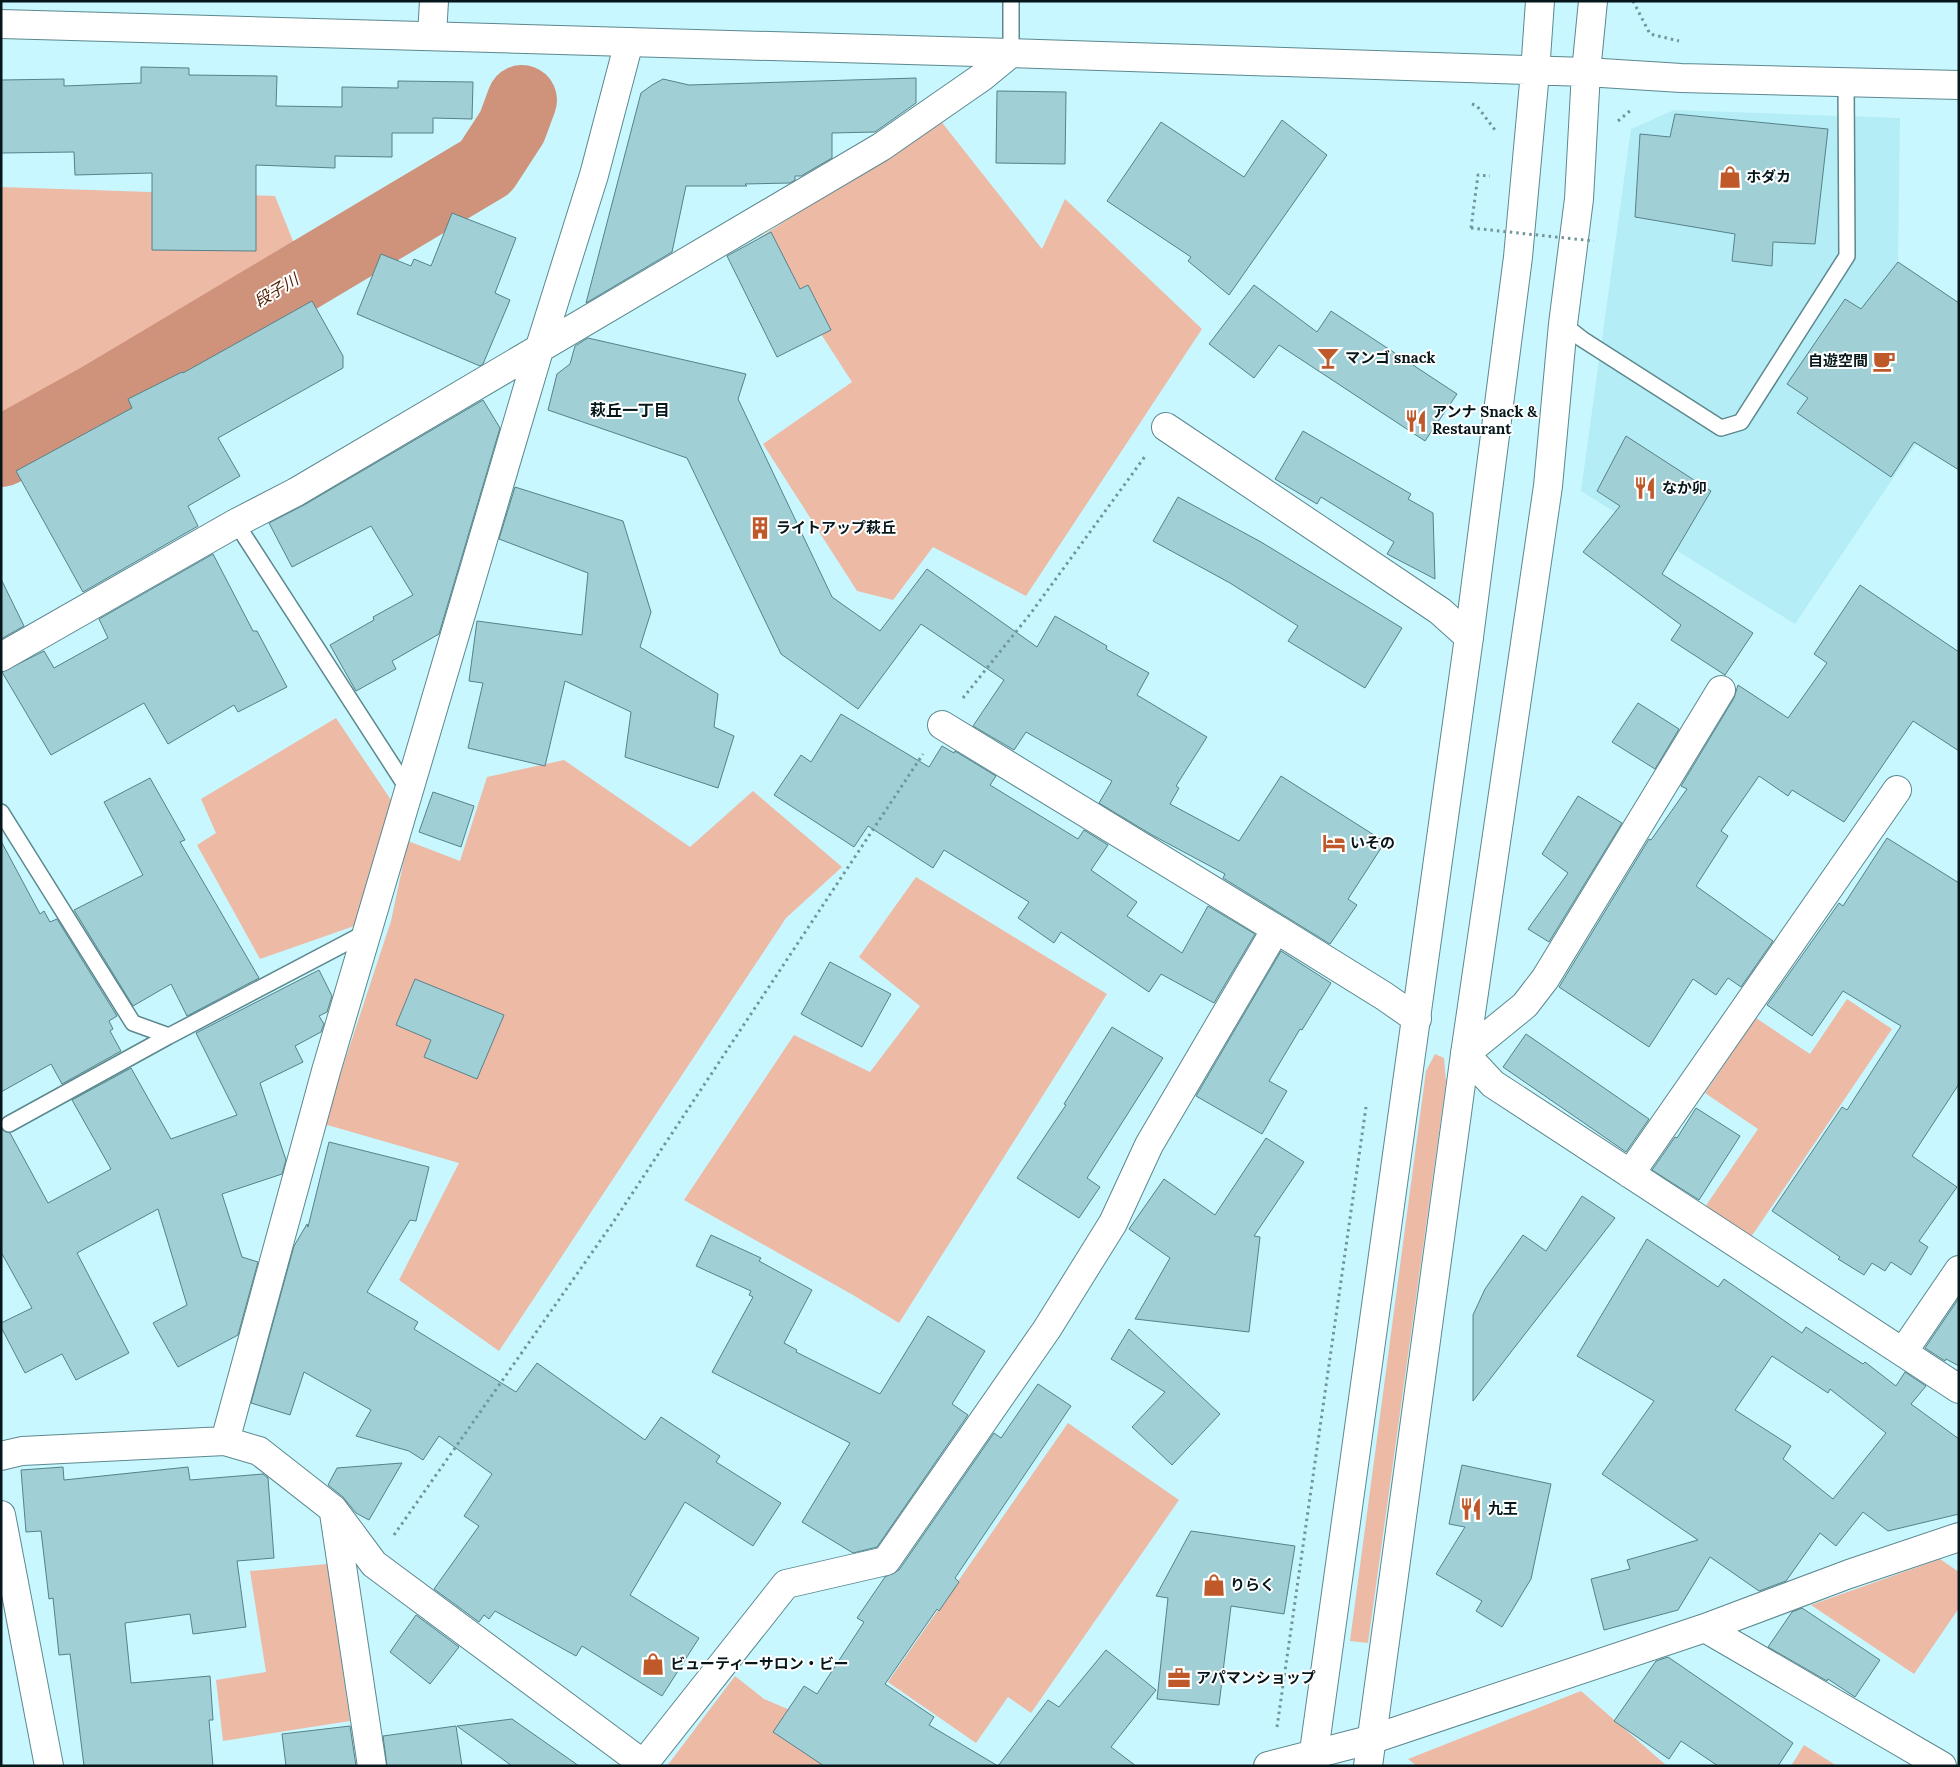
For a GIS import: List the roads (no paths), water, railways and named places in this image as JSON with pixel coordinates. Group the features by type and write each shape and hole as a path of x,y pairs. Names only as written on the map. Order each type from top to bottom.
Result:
{"main road":[{"path":"432,35 434,1"},
{"path":"1313,1759 1469,637 1518,257 1540,1"},
{"path":"1368,1766 1465,1054 1548,486 1563,324 1579,199 1586,72 1593,1"},
{"path":"1,24 1011,53 1535,72 1586,72 1681,78 1959,85"},
{"path":"225,1441 326,1071 539,350 594,175 629,42"},
{"path":"1,657 236,523 296,492 881,148 982,77 1011,53"},
{"path":"1166,427 1440,611 1469,637"},
{"path":"1465,1054 1525,1005 1544,979 1721,690"},
{"path":"942,725 1276,929 1384,996 1417,1019"},
{"path":"1630,1174 1898,790"},
{"path":"1,1456 22,1451 225,1441 259,1451 333,1509 374,1564 644,1765 786,1584 886,1561 1047,1328 1113,1223 1149,1144 1276,929"},
{"path":"1465,1054 1493,1084 1959,1389"},
{"path":"1903,1352 1959,1270"},
{"path":"333,1509 372,1766"},
{"path":"1,1515 49,1766"},
{"path":"1270,1765 1313,1759 1705,1628 1849,1574 1959,1538"},
{"path":"1705,1628 1942,1766"}],"lane":[{"path":"1011,1 1011,53"},
{"path":"1563,324 1582,339 1721,428 1741,422 1847,256 1846,81"},
{"path":"236,523 409,791"},
{"path":"1,812 133,1023 169,1036"},
{"path":"9,1124 169,1036 368,931"}],"waterway":[{"name":"段子川","path":"1,452 95,400 486,167 512,127 522,100"}],"place":[{"name":"ホダカ","path":"1730,177"},
{"name":"マンゴ snack","path":"1328,358"},
{"name":"自遊空間","path":"1884,361"},
{"name":"アンナ Snack & Restaurant","path":"1416,421"},
{"name":"なか卯","path":"1645,488"},
{"name":"ライトアップ萩丘","path":"760,528"},
{"name":"いその","path":"1334,843"},
{"name":"九王","path":"1471,1509"},
{"name":"りらく","path":"1214,1585"},
{"name":"ビューティーサロン・ビー","path":"653,1664"},
{"name":"アパマンショップ","path":"1179,1678"}],"district":[{"name":"萩丘一丁目","path":"630,410"}]}
